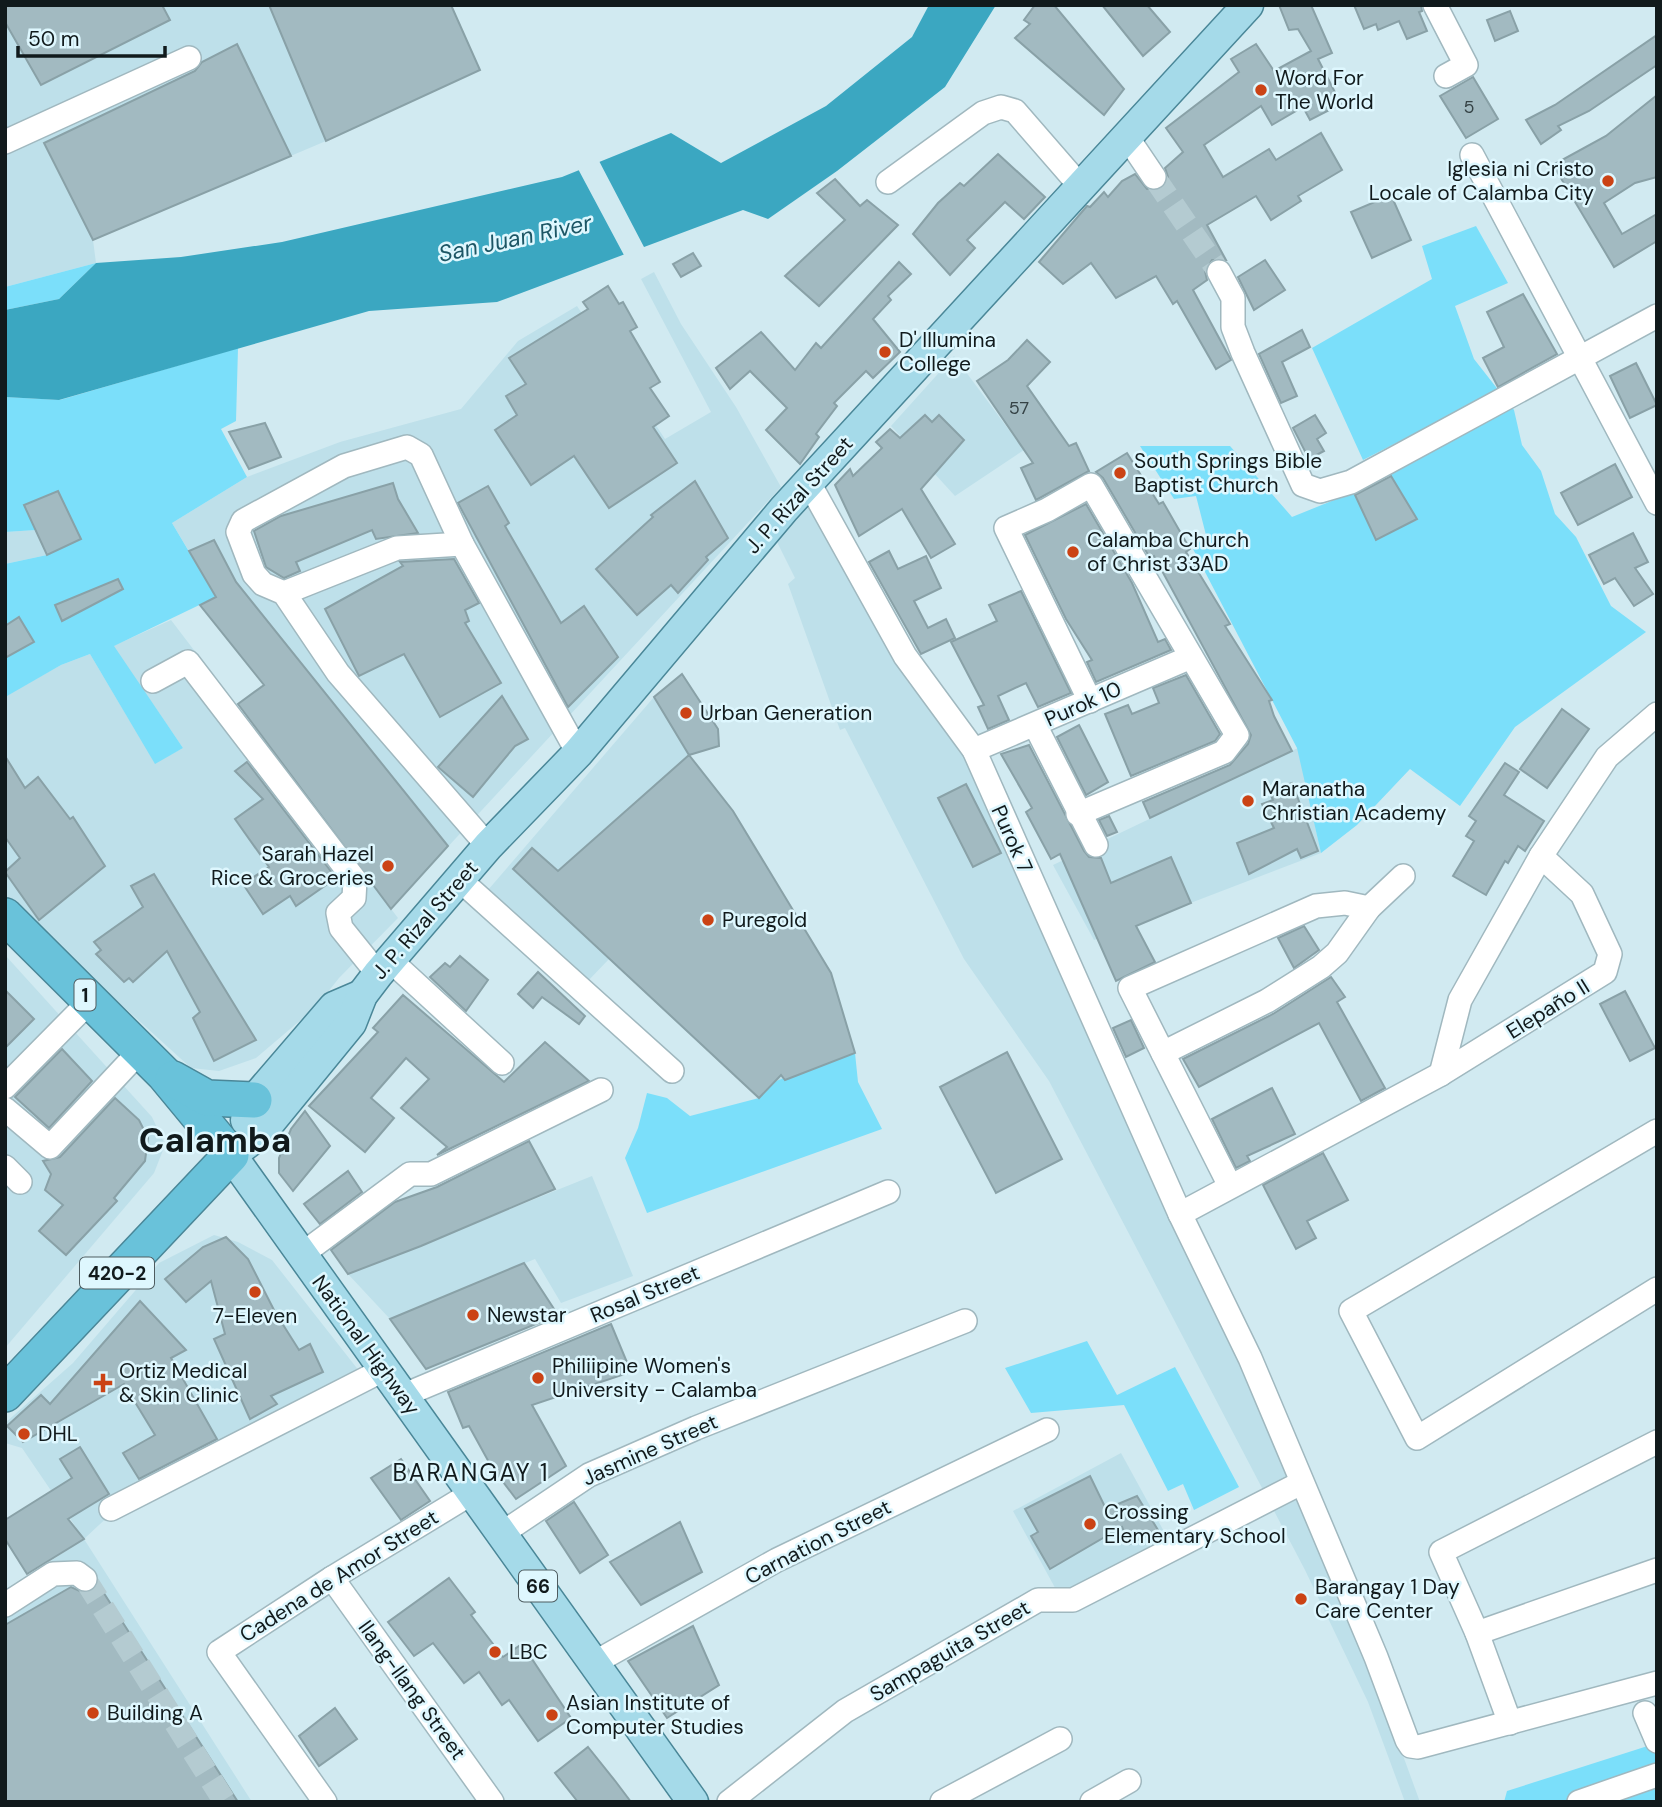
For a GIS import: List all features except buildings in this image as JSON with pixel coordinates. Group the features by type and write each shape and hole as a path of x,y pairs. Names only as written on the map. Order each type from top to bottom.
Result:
{"highway":[{"name":"1","path":"5,916 152,1062 231,1155"},
{"path":"152,1062 207,1098 254,1100"},
{"name":"420-2","path":"5,1394 231,1155"}],"main road":[{"name":"J. P. Rizal Street","path":"231,1155 261,1133 351,1023 377,977 488,846 578,753 809,483 1248,5"},
{"name":"J. P. Rizal Street","path":"231,1155 254,1100 334,1007 377,977"},
{"name":"National Highway","path":"231,1155 692,1802"}],"street":[{"path":"1435,5 1466,65 1446,76"},
{"path":"5,142 189,58"},
{"path":"888,183 983,113 1001,107 1015,111 1081,187"},
{"path":"1127,138 1154,177"},
{"path":"1472,155 1657,503"},
{"path":"1219,272 1233,298 1233,327 1243,353 1303,485 1320,491 1350,482 1657,316"},
{"path":"488,846 338,673 284,593 263,584 254,574 238,532 243,521 344,466 407,447 421,455 462,544 578,753"},
{"name":"Purok 7","path":"809,483 905,656 974,750 1180,1214 1251,1358 1411,1746 1418,1747 1510,1723"},
{"path":"1078,814 1224,752 1237,736 1091,485 1047,510 1006,528 1090,701"},
{"path":"284,593 397,548 462,544"},
{"name":"Purok 10","path":"974,750 1191,657"},
{"path":"153,681 188,662 355,880 354,898 338,913 341,928 377,977 502,1063"},
{"path":"1441,1074 1460,1000 1541,856 1607,757 1657,714"},
{"path":"1035,726 1096,845"},
{"name":"Elepaño II","path":"1180,1214 1441,1074 1605,972 1610,954 1582,894 1541,856"},
{"path":"1163,1053 1267,1001 1321,967 1337,953 1368,908 1403,876"},
{"path":"460,880 672,1071"},
{"path":"1230,1186 1130,988 1317,906 1345,903 1368,908"},
{"path":"5,1087 90,1001"},
{"path":"5,1109 50,1147 152,1062"},
{"path":"301,1255 410,1174 431,1174 601,1090"},
{"path":"1657,1131 1351,1311 1417,1438 1657,1289"},
{"name":"Rosal Street","path":"402,1396 888,1192"},
{"name":"Jasmine Street","path":"501,1534 589,1475 696,1428 965,1321"},
{"path":"111,1509 383,1370"},
{"name":"Carnation Street","path":"594,1663 777,1560 1047,1430"},
{"path":"1657,1442 1441,1552 1477,1633 1510,1723 1657,1683"},
{"name":"Sampaguita Street","path":"729,1802 845,1711 1038,1600 1073,1600 1301,1483"},
{"name":"Cadena de Amor Street","path":"325,1802 219,1652 332,1578 472,1493"},
{"path":"1477,1633 1657,1570"},
{"path":"5,1605 53,1574 77,1573 85,1579"},
{"name":"Ilang-Ilang Street","path":"332,1578 492,1802"},
{"path":"1645,1713 1657,1741"},
{"path":"942,1802 1060,1739"},
{"path":"1580,1802 1657,1774"},
{"path":"1092,1802 1129,1781"}],"shaded area":[{"path":"5,5 451,5 480,70 326,141 93,240 96,263 5,287"},
{"path":"1476,226 1508,283 1455,306 1474,359 1514,410 1522,445 1541,471 1555,514 1576,537 1611,606 1646,632 1515,727 1460,806 1410,769 1357,825 1321,853 1297,748 1193,549 1206,535 1196,496 1174,499 1140,446 1230,446 1292,517 1354,492 1400,499 1408,524 1417,520 1390,475 1479,426 1470,405 1363,460 1312,348 1432,279 1422,246"},
{"path":"96,263 59,299 5,310 5,287"},
{"path":"654,272 681,324 736,407 781,487 418,879 200,605 216,596 172,523 247,477 340,442 461,409 518,341 577,306 665,439 711,412 641,279"},
{"path":"238,348 236,421 221,429 247,477 172,523 216,597 114,646 183,748 155,764 90,654 61,665 7,696 5,658 34,642 19,618 5,626 5,564 47,555 80,538 58,491 24,505 36,530 5,532 5,397 60,400"},
{"path":"954,356 1024,450 955,496 891,426"},
{"path":"810,496 893,660 910,685 979,757 1222,1314 1368,1660 1420,1802 1405,1802 1368,1702 1305,1570 1049,1081 964,959 845,728 840,730 788,584 795,578 774,536"},
{"path":"36,530 47,555 5,564 5,532"},
{"path":"171,620 398,918 339,978 316,1007 256,1058 219,1071 191,1068 5,899 5,691 7,695 61,665 90,654 155,763 183,748 113,646"},
{"name":"Puregold","path":"654,697 689,755 733,811 831,973 855,1053 785,1080 759,1098 610,958 586,983 488,890"},
{"name":"Maranatha Christian Academy","path":"1298,748 1321,853 1094,940 1053,865"},
{"path":"5,955 152,1117 165,1145 154,1173 5,1348"},
{"path":"855,1053 858,1082 882,1129 647,1213 625,1158 638,1128 647,1093 667,1098 690,1116 759,1098 776,1081"},
{"path":"592,1176 633,1276 561,1303 535,1259 390,1319 348,1274"},
{"path":"214,1235 238,1242 272,1260 367,1381 114,1511 84,1539 22,1448 5,1443 5,1423 73,1363 159,1263"},
{"path":"1087,1341 1117,1395 1175,1367 1239,1487 1194,1510 1183,1484 1168,1491 1124,1405 1031,1413 1005,1368"},
{"name":"Crossing Elementary School","path":"1121,1453 1167,1537 1059,1595 1013,1511"},
{"name":"Building A","path":"84,1539 252,1802 5,1802 5,1591"},
{"path":"1657,1743 1657,1802 1504,1802 1507,1791"}],"water":[{"name":"San Juan River","path":"929,5 996,5 945,87 837,171 768,219 743,210 497,302 369,311 59,400 5,397 5,310 59,299 96,263 181,257 282,242 562,177 671,133 721,163 826,106 912,37"}],"pier":[{"path":"598,159 646,250 625,257 577,167"}],"tunnel":[{"path":"1154,177 1219,272"},
{"path":"85,1579 225,1802"}],"place":[{"name":"Word For The World","path":"1261,90"},
{"name":"Iglesia ni Cristo Locale of Calamba City","path":"1608,181"},
{"name":"D' Illumina College","path":"885,352"},
{"name":"South Springs Bible Baptist Church","path":"1120,473"},
{"name":"Calamba Church of Christ 33AD","path":"1073,552"},
{"name":"Urban Generation","path":"686,713"},
{"name":"Maranatha Christian Academy","path":"1248,801"},
{"name":"Sarah Hazel Rice & Groceries","path":"388,866"},
{"name":"Puregold","path":"708,920"},
{"name":"7-Eleven","path":"255,1292"},
{"name":"Newstar","path":"473,1315"},
{"name":"Philiipine Women's University - Calamba","path":"538,1378"},
{"name":"Ortiz Medical & Skin Clinic","path":"103,1383"},
{"name":"DHL","path":"24,1434"},
{"name":"Crossing Elementary School","path":"1090,1524"},
{"name":"Barangay 1 Day Care Center","path":"1301,1599"},
{"name":"LBC","path":"495,1652"},
{"name":"Building A","path":"93,1713"},
{"name":"Asian Institute of Computer Studies","path":"552,1715"}],"district":[{"name":"Calamba","path":"215,1140"},
{"name":"BARANGAY 1","path":"471,1472"}]}
